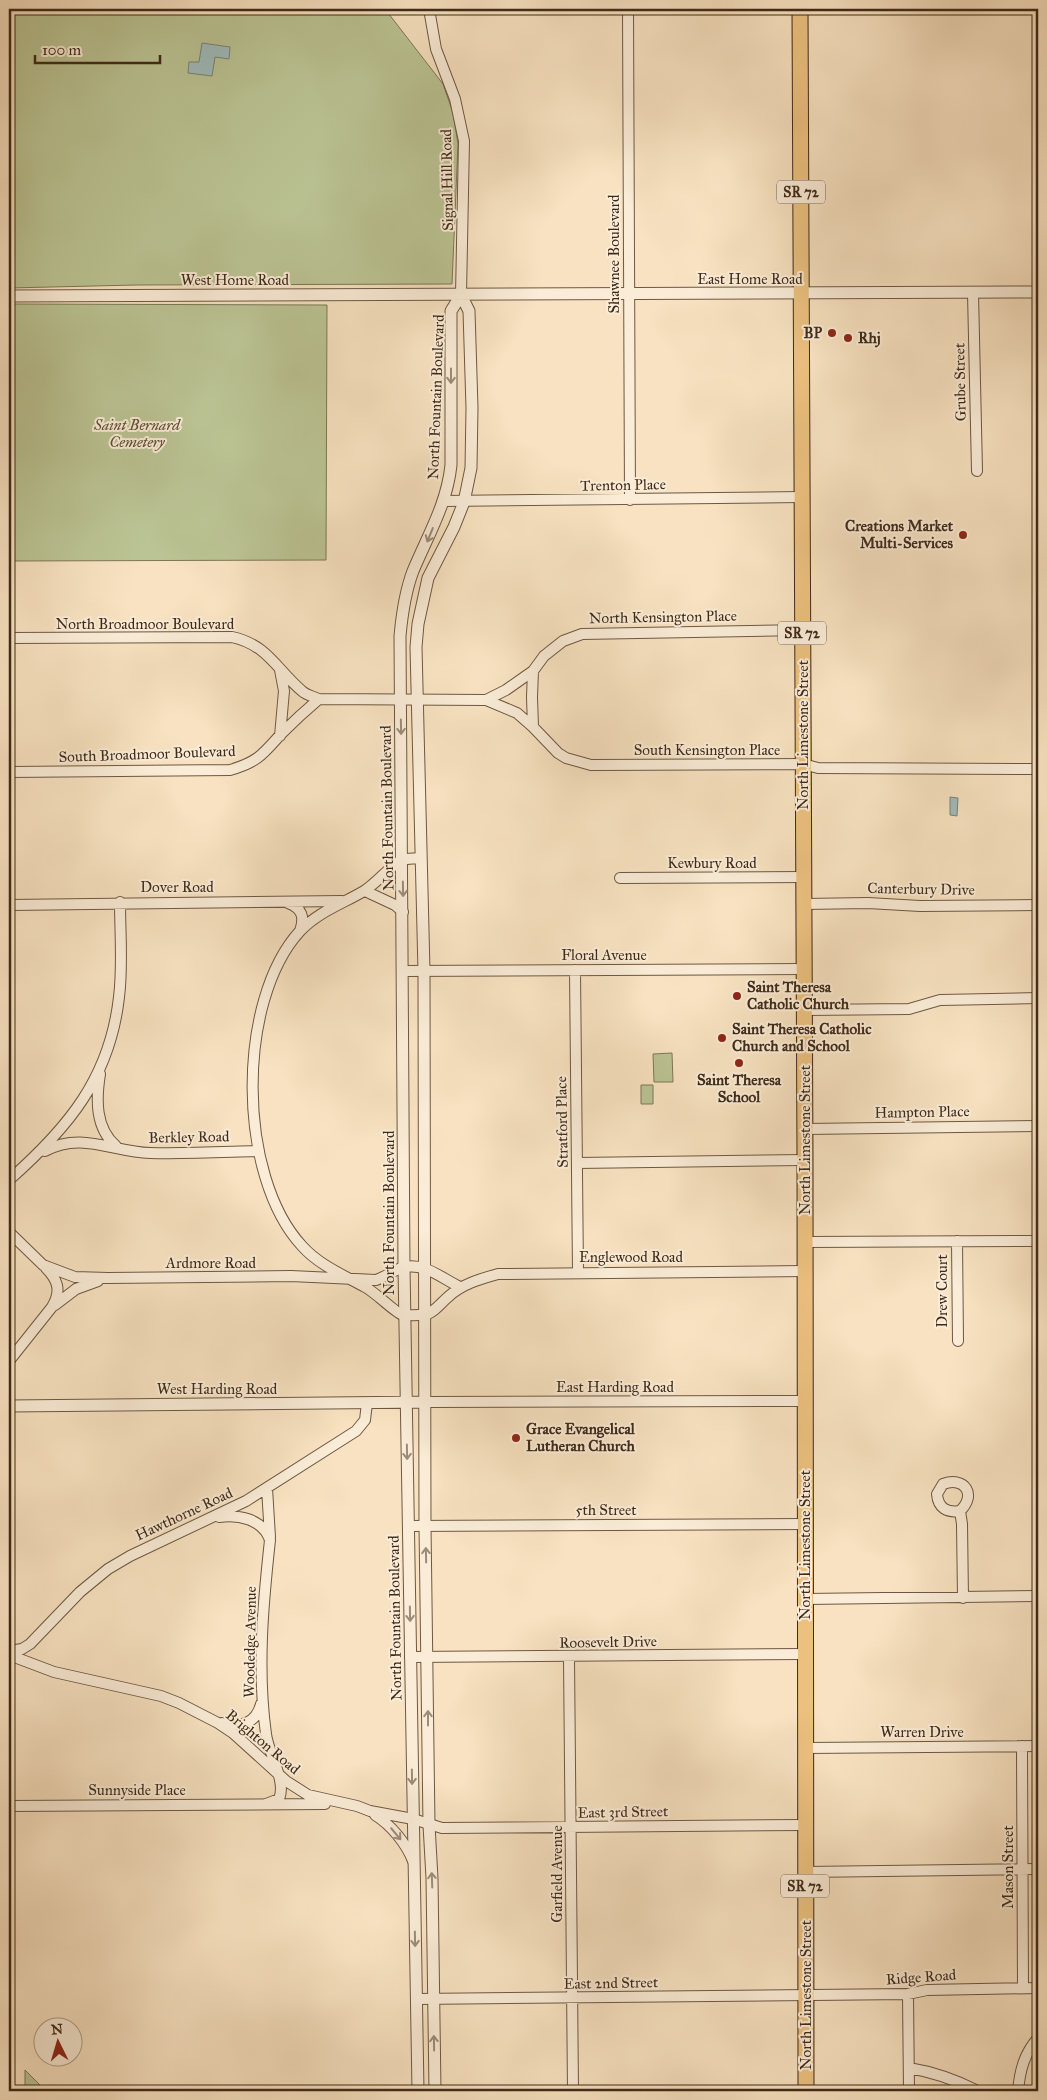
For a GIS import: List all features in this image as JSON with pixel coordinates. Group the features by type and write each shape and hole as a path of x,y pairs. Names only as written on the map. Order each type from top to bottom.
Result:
{"main road":[{"name":"North Limestone Street","path":"800,9 805,1129 806,2091"}],"street":[{"name":"Signal Hill Road","path":"429,9 436,49 454,99 464,141 461,295"},
{"name":"Shawnee Boulevard","path":"628,9 630,500"},
{"name":"East Home Road","path":"461,295 1038,292"},
{"name":"Grube Street","path":"973,293 977,471"},
{"name":"West Home Road","path":"9,296 461,295"},
{"name":"North Fountain Boulevard","path":"418,2091 404,1267 400,636 406,592 444,501 449,483 451,465 452,311 461,295"},
{"name":"North Fountain Boulevard","path":"435,2091 425,1526 424,971 416,647 418,624 428,578 454,527 464,502 471,468 472,408 469,311 461,295"},
{"name":"Trenton Place","path":"444,501 802,497"},
{"name":"North Kensington Place","path":"486,700 506,690 533,671 544,656 563,641 582,634 802,630"},
{"name":"North Broadmoor Boulevard","path":"9,638 232,637 252,643 260,648 272,658 280,670 303,692 319,699"},
{"path":"280,670 284,691 280,736"},
{"path":"533,671 533,726"},
{"path":"319,699 486,700"},
{"name":"South Broadmoor Boulevard","path":"9,772 230,770 245,766 260,757 319,699"},
{"name":"South Kensington Place","path":"486,700 517,713 533,726 558,753 566,758 591,764 803,764 818,768 1038,769"},
{"path":"421,858 402,860 365,891 316,918 300,932 280,961 271,981 258,1025 253,1070 253,1102 259,1151 274,1199 281,1216 302,1246 330,1269 351,1279 385,1300 399,1314 426,1315"},
{"name":"Kewbury Road","path":"620,878 804,878"},
{"path":"365,891 396,905 403,912"},
{"name":"Dover Road","path":"9,905 346,900"},
{"path":"9,1180 39,1154 70,1119 100,1068 110,1043 119,997 120,902"},
{"path":"284,902 300,910 303,922 300,932"},
{"name":"Canterbury Drive","path":"804,904 868,903 920,906 1038,905"},
{"name":"Floral Avenue","path":"403,971 804,969"},
{"name":"Stratford Place","path":"575,970 578,1273"},
{"path":"804,1010 909,1009 940,1000 1038,998"},
{"path":"100,1068 98,1098 101,1125 111,1142 120,1149"},
{"name":"Hampton Place","path":"805,1129 1038,1126"},
{"name":"Berkley Road","path":"39,1154 54,1146 76,1141 153,1153 259,1151"},
{"path":"577,1163 805,1160"},
{"name":"Ardmore Road","path":"9,1232 43,1265 75,1277 290,1276 376,1280 404,1267 424,1267"},
{"name":"Drew Court","path":"957,1241 958,1341"},
{"path":"805,1242 1038,1241"},
{"path":"43,1265 56,1279 58,1284 57,1298 52,1308"},
{"path":"424,1267 460,1287"},
{"name":"Englewood Road","path":"426,1315 460,1287 498,1274 805,1271"},
{"path":"9,1361 62,1298 76,1289 108,1278"},
{"name":"East Harding Road","path":"425,1402 805,1401"},
{"name":"West Harding Road","path":"9,1406 425,1402"},
{"name":"Hawthorne Road","path":"9,1651 22,1649 30,1644 80,1592 108,1569 130,1556 246,1501 356,1431 365,1420 367,1404"},
{"name":"Woodedge Avenue","path":"267,1488 270,1540 261,1640 262,1698 266,1735 277,1773"},
{"path":"960,1511 962,1524 963,1598"},
{"path":"208,1519 230,1515 246,1519 265,1529 270,1540"},
{"name":"5th Street","path":"408,1526 805,1524"},
{"path":"806,1599 1038,1596"},
{"name":"Roosevelt Drive","path":"410,1657 806,1654"},
{"name":"Brighton Road","path":"9,1655 78,1679 161,1696 180,1702 218,1723 259,1755 296,1789 308,1795 356,1806 370,1812 413,1819"},
{"name":"Garfield Avenue","path":"569,1657 572,2091"},
{"path":"218,1723 232,1726 245,1724 258,1715 262,1698"},
{"name":"Mason Street","path":"1022,1746 1023,1988"},
{"name":"Warren Drive","path":"806,1748 1038,1746"},
{"path":"266,1804 275,1802 282,1793 277,1773"},
{"name":"Sunnyside Place","path":"9,1806 342,1804"},
{"path":"370,1812 385,1822 396,1834 409,1851 414,1864"},
{"name":"East 3rd Street","path":"413,1819 442,1828 805,1825"},
{"path":"805,1872 1038,1869"},
{"name":"Ridge Road","path":"805,1995 908,1994 927,1990 1038,1988"},
{"path":"908,1994 909,2091"},
{"name":"East 2nd Street","path":"416,1999 805,1995"},
{"path":"1018,2091 1022,2062 1038,2038"},
{"path":"910,2068 927,2071 978,2091"}],"green space":[{"path":"9,9 385,9 443,84 453,113 458,144 452,284 136,285 9,288"},
{"name":"Saint Bernard Cemetery","path":"9,304 327,305 326,560 9,561"},
{"path":"672,1053 673,1082 654,1082 653,1054"},
{"path":"641,1085 653,1085 653,1104 641,1104"},
{"path":"25,2070 43,2088 43,2091 25,2091"}],"water":[{"path":"202,43 230,47 229,59 215,57 212,76 188,73 189,62 199,62"},
{"path":"950,797 958,798 957,816 950,815"}],"place":[{"name":"BP","path":"832,333"},
{"name":"Rhj","path":"848,338"},
{"name":"Creations Market Multi-Services","path":"963,535"},
{"name":"Saint Theresa Catholic Church","path":"737,996"},
{"name":"Saint Theresa Catholic Church and School","path":"722,1038"},
{"name":"Saint Theresa School","path":"739,1063"},
{"name":"Grace Evangelical Lutheran Church","path":"516,1438"}]}
